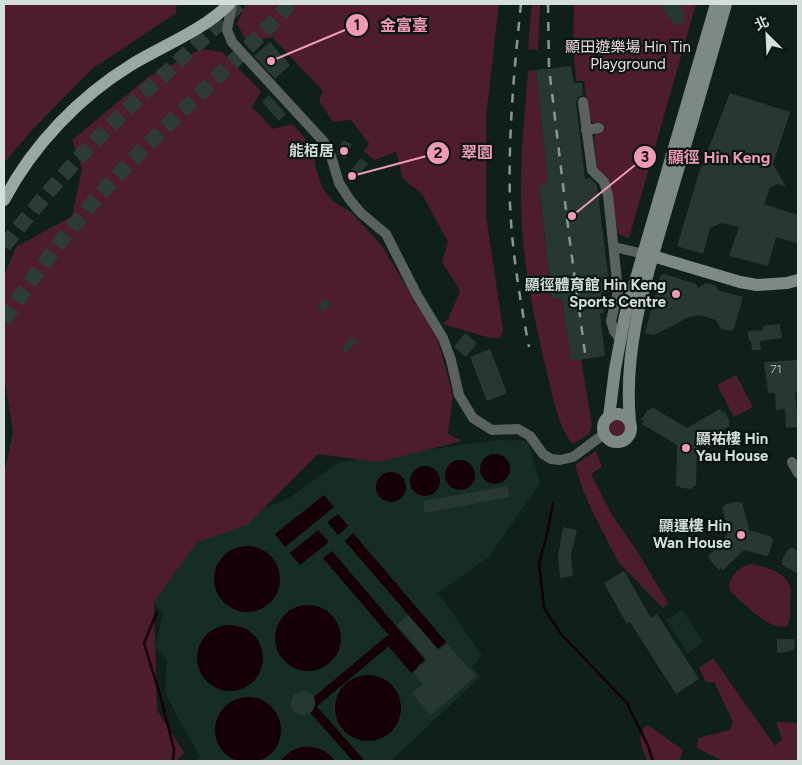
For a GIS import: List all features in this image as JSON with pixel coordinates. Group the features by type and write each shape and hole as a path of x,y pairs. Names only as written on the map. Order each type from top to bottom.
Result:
{"main road":[{"path":"4,200 40,146 63,120 88,98 130,65 208,21 230,4"}],"street":[{"path":"230,4 227,30 232,42 324,142 331,156 339,183 350,200 361,213 386,234 418,295 444,338 459,396 473,418 492,430 518,430 530,436 543,454 551,459 560,460 573,457 604,434"},
{"path":"716,4 648,255 632,345 628,389 630,432 625,439 611,441 604,434 603,426 608,416 620,339 648,255 703,87 726,4"},
{"path":"583,102 592,170 604,182 606,188 618,291 611,321 614,331 620,339"},
{"path":"586,130 599,128"},
{"path":"614,247 740,282 757,285 787,283 798,280"},
{"path":"608,416 624,415 630,422"},
{"path":"792,462 798,473"}],"shaded area":[{"path":"498,440 528,441 540,483 489,557 438,593 482,655 472,667 480,677 391,761 195,761 200,756 165,692 167,659 155,648 163,613 146,596 197,536 289,498 339,462"},
{"path":"495,454 501,455 509,463 509,475 501,483 495,484 489,483 481,475 480,469 481,463 489,455"},
{"path":"460,460 466,461 474,469 474,481 466,489 460,490 454,489 446,481 445,475 446,469 454,461"},
{"path":"425,466 431,467 439,475 439,487 431,495 425,496 419,495 411,487 410,481 411,475 419,467"},
{"path":"391,472 397,473 405,481 405,493 397,501 391,502 385,501 377,493 376,487 377,481 385,473"},
{"path":"324,495 334,507 285,547 275,534"},
{"path":"338,514 348,526 338,535 327,522"},
{"path":"318,530 329,542 300,565 290,553"},
{"path":"353,533 446,642 438,649 345,541"},
{"path":"241,546 253,546 265,551 275,561 280,573 278,592 265,607 253,612 241,612 229,607 219,597 214,585 214,573 219,561 229,551"},
{"path":"332,551 425,660 416,667 323,558"},
{"path":"302,605 314,605 326,610 336,620 341,632 339,651 326,666 314,671 302,671 290,666 280,656 275,644 275,632 280,620 290,610"},
{"path":"682,610 703,642 688,653 666,620"},
{"path":"224,625 236,625 248,630 258,640 263,652 261,671 248,686 236,691 224,691 212,686 202,676 197,664 197,652 202,640 212,630"},
{"path":"362,675 374,675 386,680 396,690 401,702 399,721 386,736 374,741 362,741 350,736 340,726 335,714 335,702 340,690 350,680"},
{"path":"248,697 261,700 271,707 278,717 281,730 278,743 271,753 261,760 248,763 235,760 225,753 218,743 215,730 218,717 225,707 235,700"},
{"path":"301,747 320,749 335,761 280,761 291,751"}],"green space":[{"path":"4,4 177,4 176,13 92,69 32,130 4,163"},
{"path":"246,4 499,4 486,116 486,216 503,330 500,338 490,338 443,324 448,319 460,291 442,262 448,242 422,194 403,179 396,152 374,160 364,151 369,143 351,120 333,122 319,101 323,91 272,37 247,43 237,23"},
{"path":"532,4 540,4 538,50 528,49"},
{"name":"顯田遊樂場 Hin Tin Playground","path":"574,4 696,4 629,238 618,234 608,179 597,170 594,137 597,132 604,131 602,123 595,124 589,119 584,81 576,81 573,45"},
{"path":"201,49 222,52 261,91 252,107 273,129 293,124 312,147 316,169 323,189 334,202 351,212 382,246 437,338 453,395 448,434 462,441 378,462 318,454 247,525 197,542 154,602 157,710 184,753 177,761 4,761 4,474 13,432 4,377 4,275 16,247 72,216 82,169 72,140 148,77"},
{"path":"536,70 548,184 539,186 552,299 562,298 571,361 581,359 592,425 589,434 573,444 560,422 554,403 537,330 525,260 521,213 522,145 528,71"},
{"path":"736,375 753,407 734,417 717,385"},
{"path":"617,416 626,419 629,428 626,437 617,440 608,437 605,428 608,419"},
{"path":"596,451 602,467 591,474 612,515 635,548 668,603 663,608 619,563 583,490 575,465"},
{"path":"751,564 774,571 788,582 791,594 790,619 787,626 773,625 757,615 730,591 730,582 735,573"},
{"path":"713,658 775,746 782,739 776,722 798,723 798,761 723,761 697,748 698,738 730,730 733,722 714,682 706,682 699,668"},
{"path":"648,725 683,750 679,761 647,761 640,737 641,732"}],"building":[{"path":"661,4 680,4 686,16 683,17 685,21 675,26 670,17 668,18"},
{"path":"270,42 290,65 275,79 254,56"},
{"path":"571,66 574,83 582,83 583,95 578,97 576,103 585,179 590,178 597,185 610,292 601,293 604,313 600,313 605,356 571,361 562,298 552,299 539,185 548,184 536,70"},
{"path":"730,93 790,112 773,164 786,187 777,184 770,188 764,204 798,215 798,238 797,243 776,237 768,266 729,256 739,227 722,223 710,228 703,254 677,246 699,173"},
{"path":"269,95 286,114 279,121 262,102"},
{"name":"能栢居","path":"343,140 352,144 345,159 338,155 337,152"},
{"path":"361,158 368,164 352,182 346,176"},
{"path":"664,274 696,284 698,288 706,283 715,285 719,291 743,297 733,331 721,329 716,320 699,315 689,317 654,335 645,333 651,310 658,307 654,300 660,276"},
{"path":"325,298 331,303 323,312 317,307"},
{"path":"780,324 782,338 760,341 761,350 752,350 748,331 763,330 763,326"},
{"path":"465,333 477,343 466,357 454,347"},
{"path":"352,337 357,341 346,353 341,349"},
{"path":"490,349 507,393 487,401 470,357"},
{"path":"797,360 798,391 795,392 798,427 786,428 785,409 776,410 775,393 768,393 764,362"},
{"name":"顯祐樓 Hin Yau House","path":"652,407 687,428 720,409 722,412 724,411 730,422 728,424 730,426 697,445 696,486 693,486 693,489 676,486 677,445 642,424 644,421 641,420 648,409 650,410"},
{"path":"507,486 510,497 425,513 423,501"},
{"name":"顯運樓 Hin Wan House","path":"739,501 739,503 742,502 749,530 772,537 771,539 773,540 769,554 767,556 744,550 723,570 721,568 719,570 708,556 724,541 728,529 722,507"},
{"path":"563,527 577,530 571,555 573,576 560,578 558,556"},
{"path":"792,547 798,551 798,574 781,564 789,548"},
{"path":"624,571 651,618 657,614 699,679 676,694 630,622 627,624 604,583"},
{"path":"408,615 439,651 447,644 476,676 430,716 412,693 423,684 413,672 427,660 397,625"},
{"path":"777,639 794,639 795,649 777,653"},
{"path":"303,691 308,692 314,698 314,708 308,714 303,715 298,714 292,708 291,703 292,698 298,692"}],"waterway":[{"path":"553,503 539,564 544,608 561,634 627,703 648,746 653,761"},
{"path":"157,612 144,643 174,749 173,761"},
{"path":"315,702 389,640 413,668"},
{"path":"313,709 359,761"}],"tunnel":[{"path":"4,246 83,153 239,4"},
{"path":"4,321 52,253 105,189 290,4"}],"railway":[{"path":"521,4 512,104 510,204 517,276 529,347"},
{"path":"548,4 549,68 585,353"}],"place":[{"name":"金富臺","path":"271,61"},
{"name":"能栢居","path":"344,151"},
{"name":"翠園","path":"352,176"},
{"name":"顯徑 Hin Keng","path":"572,216"},
{"name":"顯徑體育館 Hin Keng Sports Centre","path":"676,294"},
{"name":"顯祐樓 Hin Yau House","path":"686,448"},
{"name":"顯運樓 Hin Wan House","path":"741,535"}]}
